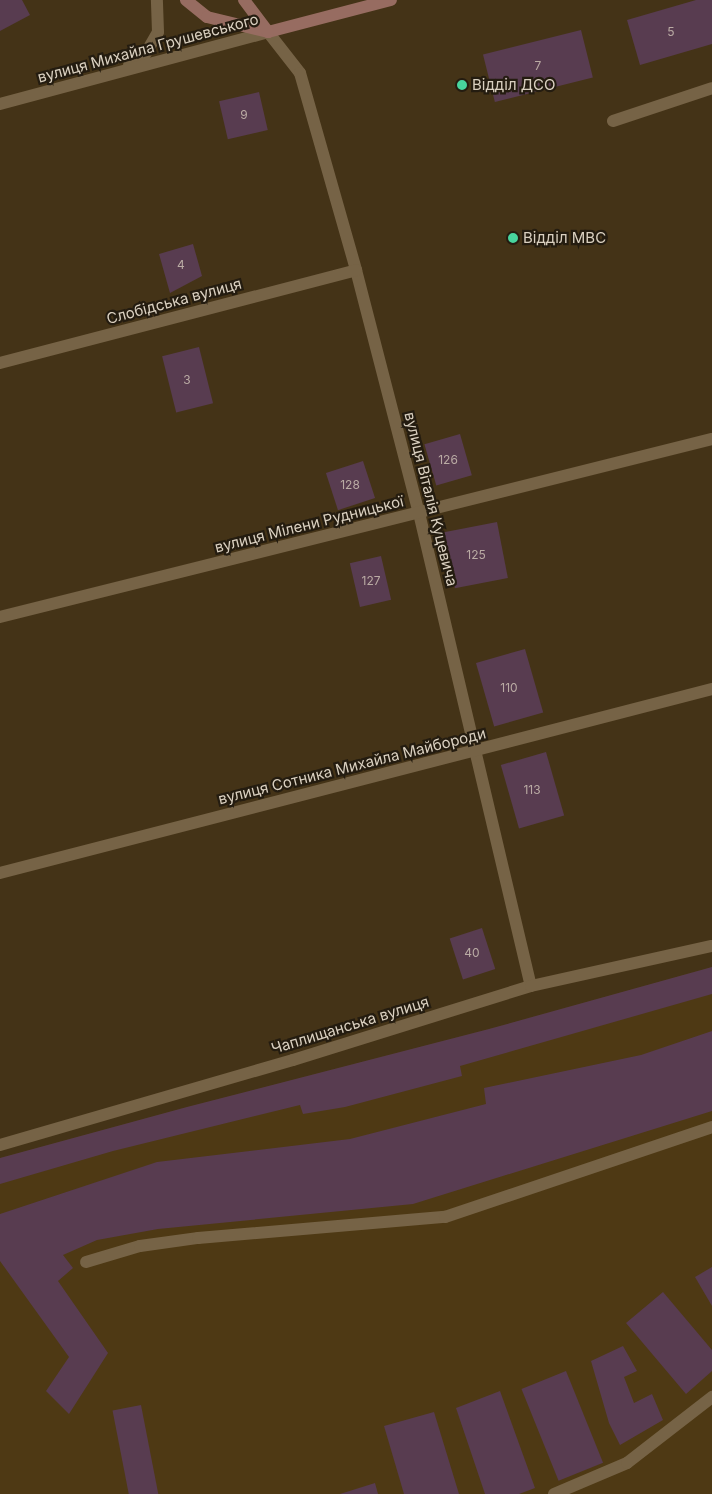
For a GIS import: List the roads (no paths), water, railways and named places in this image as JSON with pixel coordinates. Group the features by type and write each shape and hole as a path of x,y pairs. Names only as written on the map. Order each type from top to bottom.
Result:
{"main road":[{"path":"186,0 206,18 268,32"},
{"path":"244,0 268,32"},
{"name":"вулиця Михайла Грушевського","path":"268,32 391,0"}],"street":[{"path":"114,73 143,58 158,32 157,0"},
{"name":"вулиця Михайла Грушевського","path":"0,104 268,32"},
{"name":"вулиця Віталія Куцевича","path":"268,32 300,73 356,270 419,513 531,986"},
{"path":"613,121 712,88"},
{"name":"Слобідська вулиця","path":"0,363 356,270"},
{"name":"вулиця Мілени Рудницької","path":"0,617 712,439"},
{"name":"вулиця Сотника Михайла Майбороди","path":"0,873 712,689"},
{"name":"Чаплищанська вулиця","path":"0,1145 293,1060 531,986 712,946"},
{"path":"86,1262 140,1246 198,1238 445,1217 712,1127"},
{"path":"554,1494 627,1463 712,1397"}],"place":[{"name":"Відділ ДСО","path":"462,85"},
{"name":"Відділ МВС","path":"513,238"}]}
